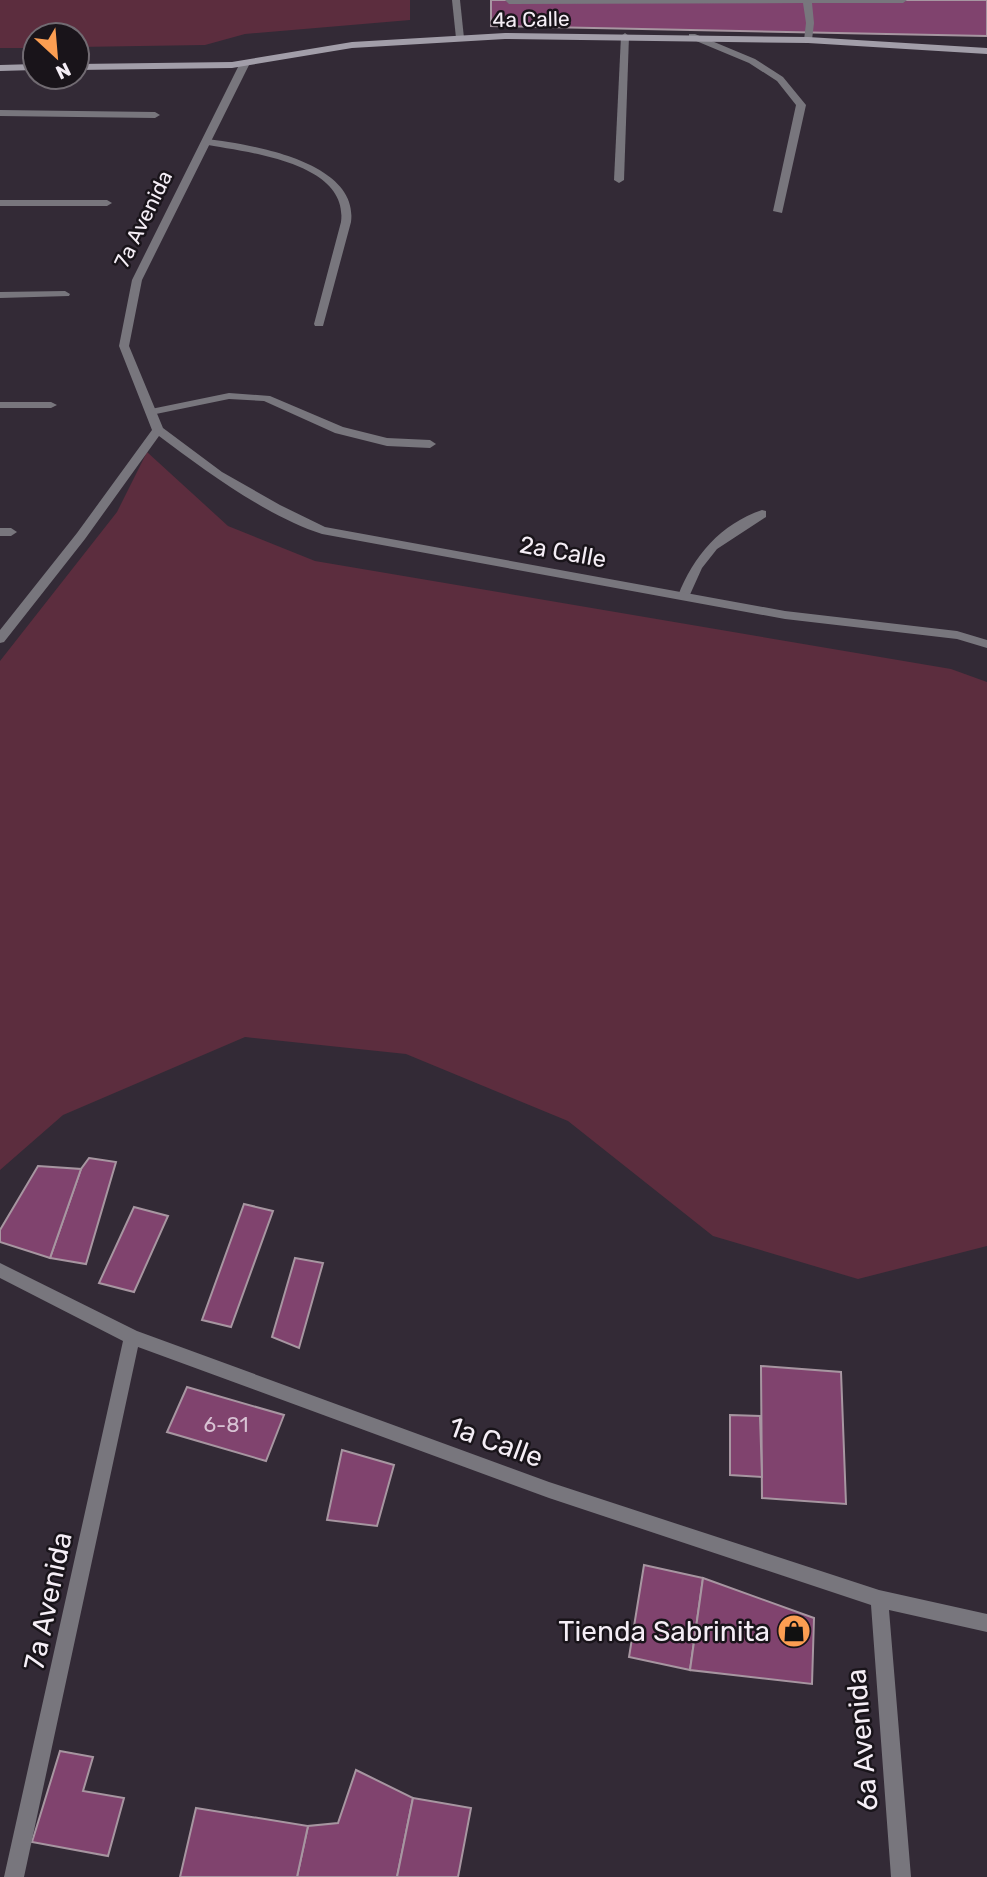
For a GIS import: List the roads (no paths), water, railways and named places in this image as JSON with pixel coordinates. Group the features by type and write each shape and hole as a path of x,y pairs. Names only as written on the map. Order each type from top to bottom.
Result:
{"main road":[{"name":"4a Calle","path":"91,67 245,64 352,45 460,38 692,36 987,51"},
{"path":"0,68 21,68"}],"street":[{"path":"456,0 460,38"},
{"path":"509,1 903,0"},
{"path":"807,1 810,23 808,40"},
{"path":"619,180 625,36"},
{"path":"692,36 727,50 771,73 780,79 801,105 778,211"},
{"name":"7a Avenida","path":"158,430 124,346 137,280 245,64"},
{"path":"0,113 155,115"},
{"path":"206,142 230,144 306,166 324,174 342,191 347,215 319,324"},
{"path":"0,203 107,203"},
{"path":"0,295 65,294"},
{"path":"151,412 229,396 266,398 339,430 387,442 430,444"},
{"path":"0,405 51,405"},
{"path":"0,639 81,536 158,430"},
{"name":"2a Calle","path":"158,430 218,475 322,530 785,615 957,635 987,644"},
{"path":"684,596 693,570 708,549 762,514"},
{"name":"1a Calle","path":"0,1270 132,1337 549,1490 878,1599 987,1623"},
{"name":"7a Avenida","path":"14,1877 132,1337"},
{"name":"6a Avenida","path":"878,1599 901,1877"}],"place":[{"name":"Tienda Sabrinita","path":"794,1631"}]}
